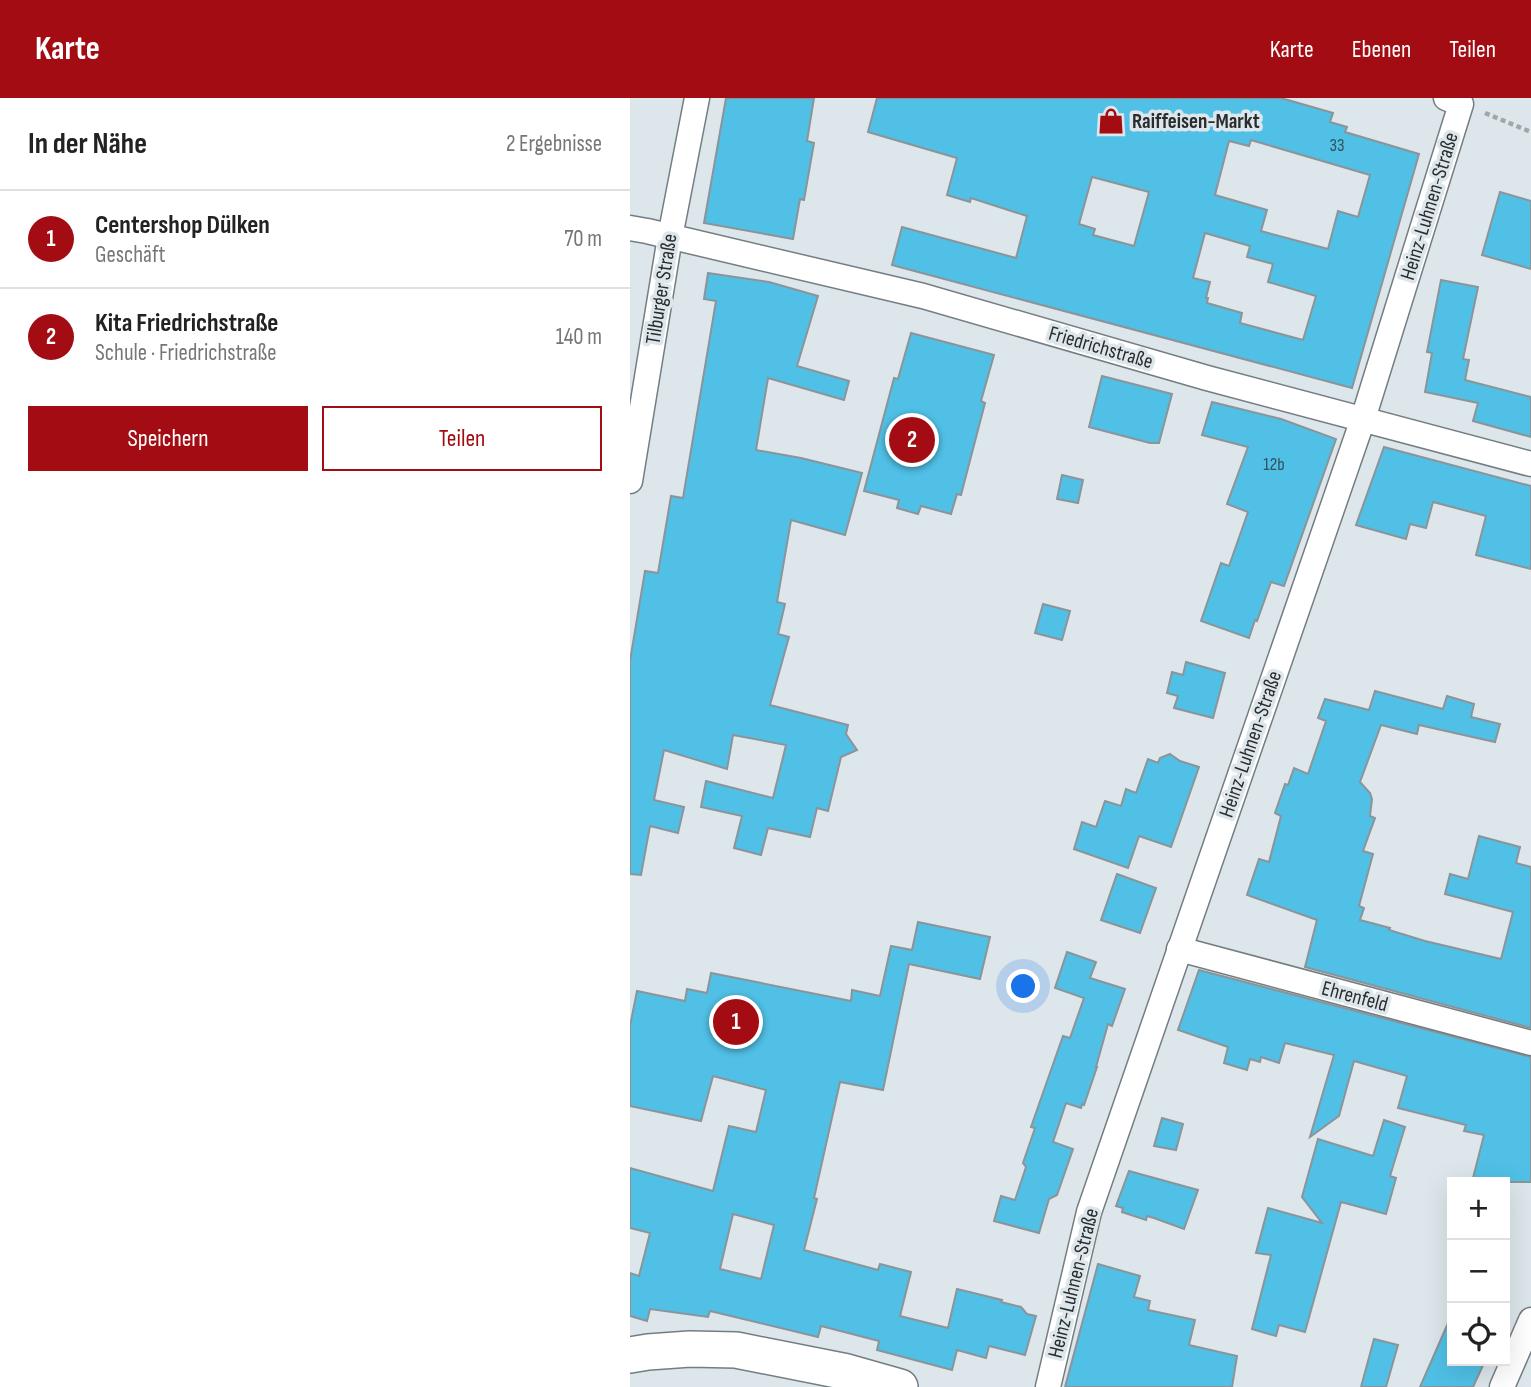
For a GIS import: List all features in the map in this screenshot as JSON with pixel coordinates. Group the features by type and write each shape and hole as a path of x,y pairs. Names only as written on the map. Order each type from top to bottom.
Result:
{"main road":[{"path":"630,1355 690,1349 736,1350 847,1372 900,1387"}],"street":[{"name":"Tilburger Straße","path":"630,481 670,237 697,98"},
{"name":"Heinz-Luhnen-Straße","path":"1048,1387 1089,1212 1363,419 1454,101"},
{"name":"Friedrichstraße","path":"630,228 923,296 1207,378 1531,464"},
{"name":"Ehrenfeld","path":"1179,949 1531,1042"},
{"path":"1502,1387 1531,1320"}],"path":[{"path":"1454,101 1531,132"}],"building":[{"path":"726,98 814,98 807,141 814,143 804,200 800,199 793,239 704,223"},
{"path":"877,98 1281,98 1333,113 1330,122 1347,127 1345,132 1419,154 1352,388 892,265 902,227 1016,258 1027,216 971,198 970,202 947,195 957,158 868,132","holes":["1251,140 1370,175 1358,217 1338,211 1328,249 1261,231 1267,210 1215,195 1229,141 1249,146","1092,177 1149,192 1134,246 1093,235 1095,229 1079,224","1205,233 1250,246 1247,257 1273,264 1268,282 1316,296 1303,340 1240,323 1242,313 1207,303 1210,282 1193,278"]},
{"path":"1500,192 1531,201 1531,269 1482,255"},
{"path":"708,273 769,282 818,296 797,366 849,381 844,400 768,378 756,450 862,473 845,535 791,520 777,602 785,604 778,634 789,637 770,705 848,725 846,734 857,750 841,757 828,811 817,808 810,837 768,828 761,855 734,848 742,816 701,807 706,781 773,798 786,745 733,735 727,769 664,750 654,800 684,807 678,833 650,826 641,875 630,874 630,661 645,571 658,573 671,496 683,498 716,301 704,299"},
{"path":"1441,280 1478,287 1463,359 1469,360 1465,380 1531,397 1531,437 1473,421 1478,403 1425,392 1432,353 1427,352"},
{"path":"911,333 994,355 981,401 985,403 961,495 957,494 951,514 921,506 918,514 897,508 899,500 864,491 894,378 898,379"},
{"path":"1102,376 1172,394 1159,443 1089,427"},
{"path":"1212,402 1281,419 1336,439 1284,586 1271,582 1249,638 1201,621 1221,563 1229,566 1248,512 1227,504 1248,447 1202,435"},
{"path":"1384,447 1531,486 1531,569 1476,555 1486,516 1433,502 1426,528 1410,524 1406,539 1356,525"},
{"path":"1062,475 1083,480 1078,503 1057,499"},
{"path":"1043,604 1070,611 1062,640 1035,633"},
{"path":"1186,662 1225,673 1213,718 1174,708 1178,696 1167,693 1172,672 1183,675"},
{"path":"1375,691 1443,709 1447,696 1474,704 1471,717 1500,724 1495,742 1419,725 1417,734 1381,725 1360,782 1370,793 1370,816 1375,818 1363,851 1373,854 1359,906 1364,908 1360,920 1425,941 1501,959 1513,912 1445,894 1450,874 1468,879 1479,836 1520,847 1516,863 1531,867 1531,1028 1305,967 1317,920 1247,895 1259,859 1269,862 1281,816 1275,813 1285,784 1288,785 1294,768 1308,774 1326,721 1318,718 1325,699 1369,710"},
{"path":"1170,754 1180,761 1199,767 1171,847 1139,836 1128,868 1074,849 1082,822 1096,827 1105,801 1121,806 1126,789 1136,793 1148,759 1158,763 1160,758"},
{"path":"1117,874 1156,888 1140,933 1101,920"},
{"path":"918,922 990,937 980,979 909,964 883,1090 840,1082 804,1250 878,1270 880,1264 911,1272 900,1316 948,1328 957,1289 1021,1307 1027,1314 1036,1316 1025,1355 989,1346 986,1358 957,1350 952,1370 877,1350 879,1341 821,1326 818,1337 710,1311 708,1317 650,1309 647,1321 630,1316 630,1273 639,1276 650,1233 630,1228 630,1168 713,1191 729,1126 756,1132 766,1090 713,1076 701,1121 630,1106 630,1026 637,991 685,1001 687,989 707,993 711,973 851,1001 852,990 880,996 891,946 912,950","holes":["733,1214 774,1225 761,1279 720,1269"]},
{"path":"1067,952 1096,962 1090,978 1125,989 1112,1026 1108,1024 1084,1105 1082,1104 1081,1108 1066,1103 1053,1142 1073,1149 1057,1195 1049,1199 1039,1233 994,1221 1001,1196 1015,1200 1026,1167 1023,1163 1035,1128 1031,1127 1063,1036 1070,1038 1084,998 1055,988"},
{"path":"1199,970 1531,1057 1531,1182 1510,1182 1510,1177 1473,1177 1484,1135 1464,1131 1466,1125 1398,1108 1407,1076 1354,1061 1339,1116 1310,1137 1334,1055 1285,1043 1279,1063 1261,1057 1260,1062 1250,1059 1247,1070 1224,1063 1228,1047 1178,1030"},
{"path":"1162,1118 1183,1124 1176,1150 1154,1146"},
{"path":"1384,1120 1405,1127 1390,1176 1396,1178 1386,1214 1341,1202 1305,1332 1279,1325 1276,1336 1252,1329 1271,1255 1256,1253 1268,1208 1322,1223 1302,1197 1318,1139 1373,1156"},
{"path":"1129,1171 1198,1190 1184,1229 1147,1216 1146,1220 1122,1212 1123,1208 1116,1206"},
{"path":"1098,1264 1140,1276 1134,1297 1150,1301 1148,1310 1195,1320 1189,1345 1237,1356 1232,1387 1065,1387"},
{"path":"1447,1325 1447,1366 1483,1366 1473,1387 1420,1387"},
{"path":"1374,1339 1398,1345 1386,1387 1361,1387"}],"place":[{"name":"Raiffeisen-Markt","path":"1111,121"},
{"name":"Kita Friedrichstraße","path":"912,440"},
{"name":"Centershop Dülken","path":"736,1022"}]}
